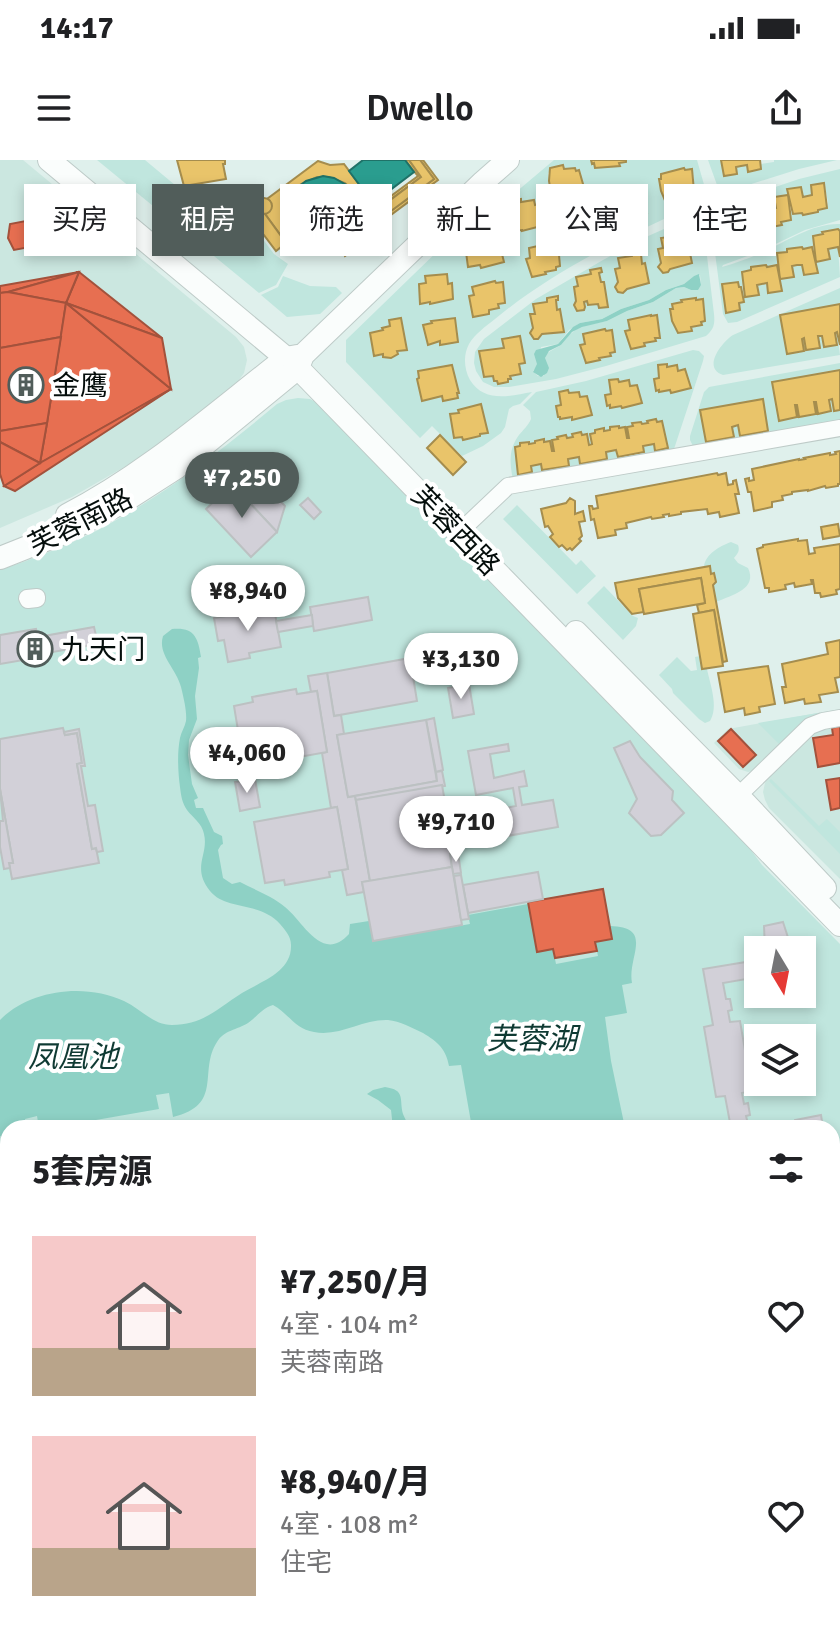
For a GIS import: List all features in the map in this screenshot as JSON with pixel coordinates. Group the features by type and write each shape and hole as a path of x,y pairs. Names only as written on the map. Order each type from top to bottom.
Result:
{"main road":[{"name":"芙蓉西路","path":"49,160 295,360 840,925"},
{"name":"芙蓉西路","path":"69,160 295,360 469,523 840,904"},
{"name":"芙蓉南路","path":"0,558 63,533 123,502 176,468 508,160"},
{"name":"芙蓉南路","path":"0,543 38,529 83,506 135,474 295,360"}],"street":[{"path":"469,523 508,486 840,428"},
{"path":"738,796 810,726 840,718"}],"shaded area":[{"path":"0,160 23,160 52,184 24,184 24,256 136,254 236,337 244,347 247,360 244,373 236,384 133,462 72,497 0,528"},
{"path":"97,160 145,160 174,184 152,184 152,205 136,192 136,184 126,184"},
{"path":"554,160 591,160 606,168 619,166 626,160 697,160 704,184 691,184 692,169 661,174 664,220 648,227 648,184 583,184 579,170 564,169 563,165 550,168 550,184 536,184 536,205 533,200 521,202 520,189"},
{"path":"708,160 721,160 724,176 736,167 747,165 748,172 761,169 760,160 761,164 774,160 837,160 751,184 717,184"},
{"path":"840,169 840,220 805,230 776,244 776,225 791,220 790,210 793,214 818,213 818,210 827,208 828,202 824,183 811,185 812,195 803,197 801,187 787,189 788,195 776,198 776,187"},
{"path":"840,224 840,231 823,232 813,242 817,262 830,259 828,249 838,247 840,277 737,322 728,323 723,314 715,256 747,256 722,267 753,256 776,256 776,246 810,230","holes":["812,247 818,272 805,275 802,265 792,266 794,277 781,279 778,253","766,265 779,271 782,290 769,293 767,283 757,285 758,295 745,297 742,272"]},
{"path":"536,227 536,246 529,248 530,258 526,260 532,277 556,270 560,265 559,256 590,256 517,302 484,327 469,344 465,362 468,376 482,392 498,396 532,392 520,404 509,409 501,433 462,456 432,426 420,438 346,362 346,340 433,256 466,256 468,267 480,265 481,268 504,261 503,256 520,256 520,230","holes":["446,275 453,290 442,302 421,304 419,284 426,283 425,276","502,282 505,303 489,310 489,314 473,317 473,287","401,318 406,350 397,351 391,358 383,354 374,355 370,333 390,326 389,320","455,318 457,342 441,345 440,341 429,345 424,325","452,365 458,398 444,401 442,396 422,401 419,371","481,404 488,432 480,434 480,437 463,439 450,415 459,413 459,410"]},
{"path":"664,229 664,238 661,239 663,248 658,249 659,269 664,273 692,263 691,256 707,256 714,324 706,336 556,379 509,387 494,387 483,382 476,371 475,352 484,339 536,299 610,256 632,256 618,259 620,268 615,269 616,289 622,293 649,283 641,256 648,256 648,236","holes":["601,269 599,273 601,282 604,282 608,307 588,305 587,301 584,302 584,310 579,312 574,307 574,288 578,286 576,277 591,274 590,270","700,275 701,285 691,290 676,288 653,302 607,321 577,329 561,345 547,353 544,376 538,376 533,371 541,347 558,344 569,330 580,323 602,319 649,300","557,296 557,310 560,310 564,332 542,334 535,339 530,335 533,328 530,315 535,314 533,304 547,302 547,298","703,299 705,309 701,325 675,329 670,310 682,300","657,316 659,338 632,349 625,331 630,330 628,320","612,330 614,341 610,356 586,363 580,346 585,344 583,334","520,336 525,362 519,364 520,374 498,384 493,376 484,377 479,351 504,348 503,339"]},
{"path":"264,241 274,254 288,264 276,285 259,293 214,256 264,256"},
{"path":"283,276 310,286 336,287 342,293 320,314 287,317 261,295 278,287"},
{"path":"840,288 840,304 780,315 787,354 804,351 804,338 807,350 820,348 818,336 822,336 824,347 837,345 837,332 840,355 723,375 717,372 714,367 716,355 733,335"},
{"path":"693,350 704,356 674,449 513,480 511,451 531,419 530,411 523,405 536,392","holes":["667,364 667,367 677,365 678,371 685,370 690,388 671,393 670,390 656,390 659,365","578,392 590,405 592,415 573,419 557,417 556,406 561,405 559,397","662,421 668,448 656,450 654,444 643,446 644,452 618,457 616,450 580,464 579,457 568,459 569,466 543,470 541,464 531,466 531,472 518,474 515,447 520,443 535,443 535,440 543,439 544,442 550,441 554,451 558,436 573,437 573,434 581,432 582,435 587,434 589,445 592,444 590,434 595,430 610,430 610,427 618,426 629,438 627,427"]},
{"path":"840,363 840,370 772,382 779,420 797,417 795,405 799,417 816,402 818,413 831,411 829,400 832,399 840,410 840,422 693,446 690,436 704,392 709,387","holes":["763,399 768,431 738,425 732,427 733,437 706,441 700,410"]},
{"path":"310,399 319,404 731,823 762,865 840,944 840,1120 0,1120 0,570 61,547 120,518 286,400"},
{"path":"517,505 576,565 581,560 596,576 577,594 503,519"},
{"path":"731,542 738,545 734,558 748,568 749,581 736,594 716,602 714,573 711,574 710,566 704,567 705,562 714,551"},
{"path":"604,586 638,618 636,626 623,640 587,603"},
{"path":"700,656 702,669 707,669 714,702 713,715 705,723 659,675 677,657 691,671 697,670 695,657"},
{"path":"840,709 807,719 752,771 739,769 714,743 728,729"},
{"path":"818,713 806,719 780,745 758,723"},
{"path":"840,725 840,879 769,808 763,792 770,775 814,733"},
{"path":"771,779 819,826 827,819 840,832 840,854 769,781"}],"water":[{"path":"699,274 701,285 698,290 676,288 653,302 572,332 561,345 549,351 545,358 549,368 547,373 541,377 533,372 537,364 536,350 558,344 573,327 649,300"},
{"name":"芙蓉湖","path":"172,629 185,630 194,635 200,650 195,696 197,719 189,740 188,755 192,784 198,798 194,800 196,808 203,808 214,832 222,836 223,844 218,850 223,878 232,884 240,882 275,900 314,937 330,944 339,942 349,934 350,924 369,921 373,941 470,924 468,915 528,904 537,952 553,949 556,964 598,956 595,942 612,939 610,926 632,932 636,945 632,983 622,985 627,1013 605,1017 623,1120 471,1120 461,1065 449,1066 440,1046 423,1033 388,1020 333,1032 314,1032 302,1028 273,1005 220,1038 212,1053 204,1096 189,1112 173,1117 169,1093 156,1095 159,1109 96,1120 38,1120 37,1116 25,1120 0,1120 0,1020 27,1001 59,992 93,992 124,1001 153,1020 172,1025 183,1024 210,1015 274,975 287,962 290,954 289,936 272,917 217,897 204,883 201,868 205,841 203,830 185,807 180,790 178,750 186,710 180,683 163,650 163,636"},
{"path":"385,1087 396,1090 406,1120 392,1120 391,1110 367,1094"}],"building: 住宅":[{"path":"177,160 225,160 226,179 183,184"},
{"path":"405,160 409,160 421,177 392,199 392,195 418,176"},
{"path":"409,160 420,160 434,179 427,184 412,184 421,177"},
{"path":"420,160 423,160 438,180 427,184 434,179"},
{"path":"591,160 626,162 619,163 620,166 595,168"},
{"path":"721,160 760,160 761,169 748,172 747,165 741,166 736,167 737,174 724,176"},
{"path":"318,161 330,165 344,164 359,184 317,177 301,184 287,184"},
{"path":"563,165 564,169 575,168 579,170 583,184 550,184 550,168"},
{"path":"692,169 693,184 664,184 664,198 659,179 661,174"},
{"path":"824,183 827,208 803,215 793,214 787,189 801,187 803,197 812,195 811,185"},
{"path":"408,187 408,198 392,210 392,199"},
{"path":"280,189 280,234 265,214 271,207 267,199"},
{"path":"788,195 791,220 776,226 776,208 776,197"},
{"path":"264,198 271,203 270,212 264,214"},
{"path":"408,198 408,202 392,214 392,210"},
{"path":"520,199 521,202 534,200 536,227 520,230"},
{"path":"264,214 280,235 280,248 276,251 264,235"},
{"path":"838,229 840,257 838,247 828,249 830,259 816,262 813,236"},
{"path":"661,238 664,238 664,256 691,256 692,263 663,273 658,267 661,263 658,249 663,248"},
{"path":"536,246 536,256 559,256 560,266 532,277 526,259 530,258 529,248"},
{"path":"812,247 818,273 804,275 802,265 797,265 792,266 794,277 780,279 777,253"},
{"path":"467,256 502,256 504,262 481,268 480,265 468,267"},
{"path":"641,256 649,283 618,292 615,269 620,268 618,258"},
{"path":"777,265 782,291 768,293 767,283 757,285 759,295 745,297 742,272"},
{"path":"601,268 602,272 599,273 601,282 604,282 608,307 588,305 587,301 584,302 584,310 577,311 574,305 574,287 578,286 576,277"},
{"path":"447,274 448,284 452,283 453,299 420,304 419,284 426,283 425,276"},
{"path":"503,282 505,303 489,310 489,314 473,317 469,296 474,295 472,287"},
{"path":"738,282 744,302 739,303 740,310 726,313 722,284"},
{"path":"558,296 557,310 560,309 564,332 542,334 534,339 530,333 533,328 530,314 535,314 533,304"},
{"path":"703,299 705,321 701,322 702,325 691,327 692,331 678,333 672,321 672,304"},
{"path":"840,304 840,345 837,332 837,345 824,347 822,336 818,336 820,348 806,350 804,338 804,351 787,354 780,315"},
{"path":"657,315 660,338 631,349 625,331 630,330 628,320"},
{"path":"401,318 407,350 397,351 398,354 391,358 383,357 383,354 374,356 370,333 390,326 389,320"},
{"path":"455,318 458,342 440,345 440,341 428,345 423,325"},
{"path":"612,330 615,352 586,363 580,345 585,344 583,334"},
{"path":"520,336 525,363 519,364 521,374 510,376 508,382 498,384 493,376 484,377 479,351 504,348 502,339"},
{"path":"667,364 667,367 677,365 678,371 685,369 691,388 671,393 670,390 656,391 654,379 659,378 658,365"},
{"path":"452,365 458,398 443,401 442,396 422,401 418,371"},
{"path":"840,370 840,410 834,411 832,399 829,400 831,411 818,414 814,402 816,414 799,417 795,405 797,417 779,421 772,382"},
{"path":"618,379 619,382 629,380 630,386 637,385 642,403 622,408 607,406 605,395 611,394 609,380"},
{"path":"568,390 569,393 579,392 580,397 587,396 592,415 572,420 572,417 558,417 556,406 561,405 559,392"},
{"path":"763,399 768,431 740,436 738,425 732,427 734,437 706,442 700,410"},
{"path":"481,404 488,433 463,440 462,437 454,438 450,414"},
{"path":"656,419 657,422 662,421 668,448 655,451 654,444 643,446 644,452 618,457 616,450 606,452 607,459 580,464 579,457 568,459 569,466 542,470 541,464 531,466 532,472 518,475 515,447 520,443 535,443 544,439 544,442 550,441 554,451 552,440 566,435 567,438 573,437 572,434 581,432 582,435 587,434 589,445 592,444 590,434 595,430 610,430 610,427 619,426 625,427 629,438 627,427 633,426 632,423 648,423"},
{"path":"440,435 466,462 453,475 427,448"},
{"path":"840,451 838,486 792,492 782,496 783,500 772,502 772,507 754,511 745,479 754,480 752,469"},
{"path":"726,473 728,485 736,480 739,513 720,517 719,512 708,514 707,509 651,517 626,523 627,528 615,530 616,535 598,538 589,506 598,508 596,496"},
{"path":"570,498 575,501 575,514 583,511 585,521 579,522 581,541 572,550 567,550 562,545 559,547 550,537 553,534 548,526 545,527 541,509 566,503"},
{"path":"838,524 840,536 823,539 821,527"},
{"path":"807,540 809,554 815,553 814,548 840,544 840,589 836,590 837,594 821,597 820,593 815,593 813,580 812,584 795,587 794,583 785,585 786,589 769,592 769,588 765,588 757,549 763,545"},
{"path":"710,566 716,582 713,585 727,661 723,662 714,610 699,613 697,605 705,603 701,578 639,589 644,612 632,614 618,598 615,583"},
{"path":"701,578 705,603 644,614 639,589"},
{"path":"714,610 723,666 702,669 693,614"},
{"path":"840,640 840,677 835,678 838,692 819,695 821,702 805,704 804,699 785,703 782,664 828,654 826,643"},
{"path":"768,666 775,704 759,707 760,712 745,715 744,708 725,712 718,673"}],"building: 商业":[{"path":"24,221 24,248 14,250 8,238 10,224"},
{"path":"79,272 162,338 66,303"},
{"path":"79,272 8,292 0,293 0,286"},
{"path":"79,272 66,303 8,292"},
{"path":"0,293 66,303 61,337 0,348"},
{"path":"66,303 171,389 40,463 47,423"},
{"path":"66,303 162,338 171,389"},
{"name":"金鹰","path":"61,337 47,423 0,431 0,348"},
{"path":"171,389 15,491 4,486 40,463"},
{"path":"47,423 40,463 0,442 0,431"},
{"path":"0,442 40,463 4,486 0,474"},
{"path":"840,726 840,763 818,767 813,738 833,735 832,728"},
{"path":"731,729 756,755 743,767 718,741"},
{"path":"840,778 840,808 831,810 826,780"},
{"path":"603,889 612,939 595,942 597,951 555,958 553,949 537,952 528,902"}],"building: 学校":[{"path":"363,160 405,160 414,172 392,189 392,184 359,184 349,171"},
{"path":"323,176 345,184 302,184"}],"building: 其他":[{"path":"250,469 285,506 277,532 232,484"},
{"path":"278,474 291,488 284,496 270,482"},
{"path":"232,484 277,532 251,557 206,509"},
{"path":"308,498 321,512 314,519 300,505"},
{"path":"368,597 372,620 314,631 310,607"},
{"path":"274,608 281,647 249,653 250,658 228,662 224,640 218,641 214,618"},
{"path":"312,615 313,626 278,632 276,621"},
{"name":"九天门","path":"94,627 98,644 0,664 0,635 36,629 38,637"},
{"path":"410,658 417,701 334,716 327,673"},
{"path":"327,673 334,716 341,715 344,734 337,735 348,797 355,796 370,881 362,882 364,892 347,895 342,870 348,869 337,807 331,808 322,753 327,752 317,691 311,692 308,676"},
{"path":"469,684 474,714 453,718 448,688"},
{"path":"296,689 297,694 317,691 327,752 244,767 234,706 253,702 252,697"},
{"path":"434,718 443,770 436,772 426,720"},
{"path":"426,720 437,781 348,797 337,735"},
{"path":"63,728 65,735 77,733 82,763 77,764 92,849 96,848 99,863 12,879 9,863 13,863 0,789 0,739"},
{"path":"79,729 88,806 95,805 103,851 92,849 77,764 82,763 77,733 65,735 64,732"},
{"path":"630,741 640,757 673,791 672,800 684,813 661,835 651,836 629,813 637,799 614,748"},
{"path":"508,744 509,751 490,754 494,778 524,771 527,786 519,787 522,805 553,800 558,827 496,838 491,811 516,806 513,788 476,795 468,751"},
{"path":"442,771 445,786 356,800 355,796 437,781 436,772"},
{"path":"255,779 260,807 240,811 235,782"},
{"path":"442,785 454,853 450,854 452,867 370,881 356,800"},
{"path":"0,789 13,863 9,863 10,868 4,869 0,847 0,821 3,821"},
{"path":"337,807 348,869 329,872 330,877 285,885 284,880 265,883 254,822"},
{"path":"458,853 461,873 453,874 450,854"},
{"path":"452,867 462,925 373,941 362,882"},
{"path":"538,872 543,899 468,913 463,885"},
{"path":"461,875 469,919 461,920 454,876"},
{"path":"783,922 788,936 764,936 764,926"},
{"path":"744,962 744,979 723,983 732,1010 728,1011 730,1022 740,1021 744,1044 742,1093 750,1115 746,1116 747,1120 730,1120 725,1096 716,1097 704,1027 713,1025 703,969"},
{"path":"821,1115 822,1120 795,1120"}],"place":[{"name":"金鹰","path":"26,385"},
{"name":"九天门","path":"35,649"}],"water label":[{"name":"凤凰池","path":"73,1057"}]}
